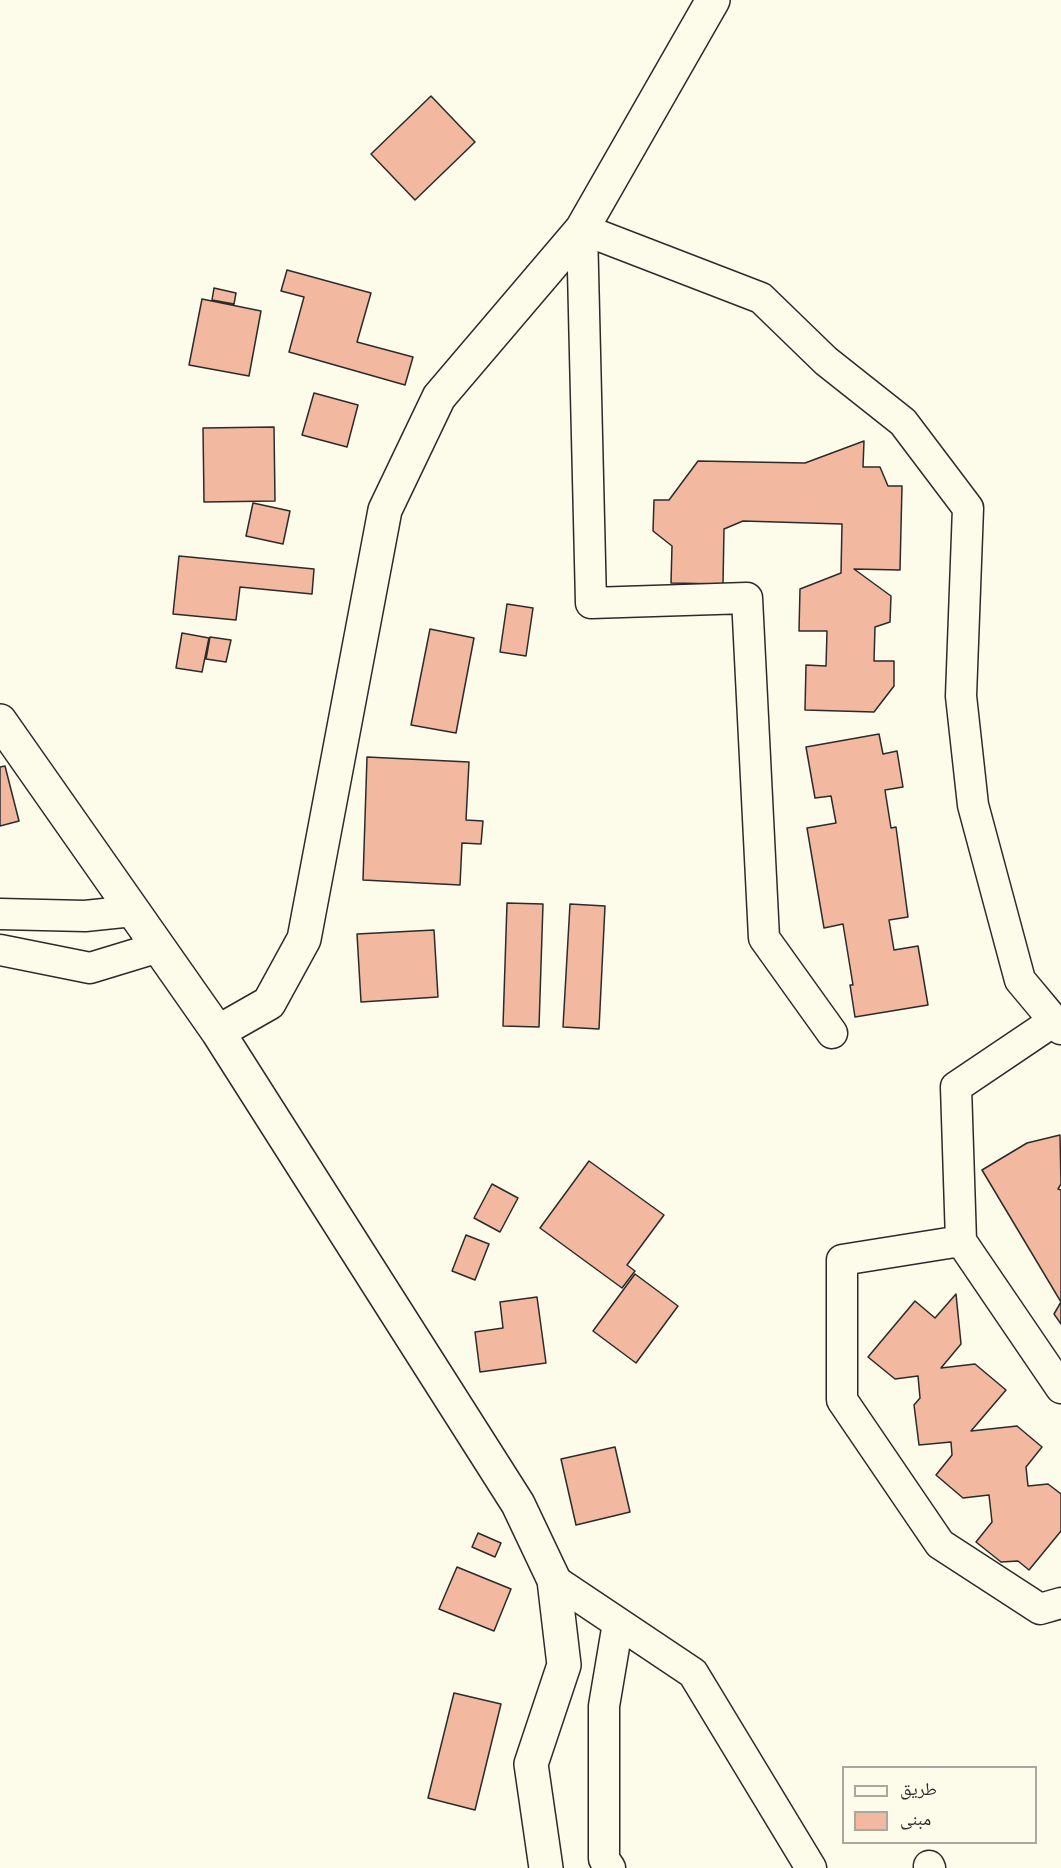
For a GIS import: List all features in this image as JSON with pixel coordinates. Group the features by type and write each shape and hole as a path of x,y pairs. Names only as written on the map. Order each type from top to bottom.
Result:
{"main road":[{"path":"218,1032 269,1004 304,939 385,510 439,397 582,229 714,0"},
{"path":"0,721 218,1032 518,1504 554,1580 564,1665 531,1764 546,1868"}],"street":[{"path":"832,1033 764,938 747,598 591,603 582,229 761,298 826,361 903,422 968,508 961,696 973,805 1020,980 1058,1025 956,1087 962,1241 1061,1388"},
{"path":"0,914 85,916 133,911"},
{"path":"0,950 90,968 159,947"},
{"path":"962,1241 842,1260 842,1400 940,1544 1040,1609 1061,1603"},
{"path":"554,1580 693,1672 811,1868"},
{"path":"610,1868 604,1859 604,1706 618,1623"}],"building":[{"path":"431,96 475,142 415,200 371,154"},
{"path":"287,270 371,293 357,342 413,357 405,385 289,352 304,297 281,291"},
{"path":"214,288 236,293 234,304 212,300"},
{"path":"202,299 261,311 249,376 189,365"},
{"path":"314,393 358,405 347,447 302,435"},
{"path":"274,427 275,501 204,502 203,428"},
{"path":"864,441 863,467 880,467 888,486 902,486 900,570 854,569 891,596 890,622 875,627 874,661 894,661 894,686 874,712 805,710 806,665 826,666 827,631 799,631 800,589 841,573 842,524 743,521 724,529 723,584 671,583 672,546 653,531 654,500 669,500 698,461 805,463"},
{"path":"253,503 290,511 283,544 246,536"},
{"path":"179,556 314,569 312,594 240,587 236,620 173,614"},
{"path":"507,604 533,608 526,656 500,652"},
{"path":"430,629 474,638 456,733 411,725"},
{"path":"182,633 209,638 202,672 176,668"},
{"path":"210,637 231,640 226,662 206,659"},
{"path":"879,734 883,754 897,751 903,787 885,790 891,828 896,827 908,917 889,920 894,950 918,946 928,1005 855,1017 850,985 853,985 843,924 824,928 807,828 836,823 831,796 815,798 806,747"},
{"path":"367,757 469,762 466,820 483,821 481,844 462,843 460,885 363,880"},
{"path":"5,766 19,821 0,826 0,767"},
{"path":"507,903 543,904 539,1027 503,1026"},
{"path":"570,904 605,906 599,1029 563,1027"},
{"path":"434,930 438,997 361,1002 357,934"},
{"path":"1060,1135 1061,1184 1058,1189 1061,1190 1061,1302 982,1170 1027,1143"},
{"path":"589,1161 664,1215 627,1265 635,1271 622,1288 540,1228"},
{"path":"492,1184 518,1198 500,1232 474,1218"},
{"path":"466,1235 489,1244 475,1280 452,1271"},
{"path":"635,1274 678,1306 636,1363 593,1331"},
{"path":"956,1294 961,1344 941,1368 975,1364 1006,1390 971,1431 1017,1426 1042,1447 1026,1467 1028,1486 1048,1484 1061,1494 1061,1531 1029,1570 1018,1561 1001,1562 976,1542 992,1522 989,1495 963,1498 936,1475 952,1455 951,1442 919,1445 914,1405 920,1398 918,1376 895,1379 868,1357 915,1301 935,1318"},
{"path":"537,1297 546,1363 480,1372 475,1332 503,1328 500,1302"},
{"path":"1061,1302 1061,1324 1054,1314"},
{"path":"615,1447 630,1512 576,1525 561,1459"},
{"path":"478,1533 501,1543 495,1557 472,1547"},
{"path":"457,1567 511,1589 494,1631 439,1609"},
{"path":"454,1693 501,1704 475,1810 428,1798"}]}
